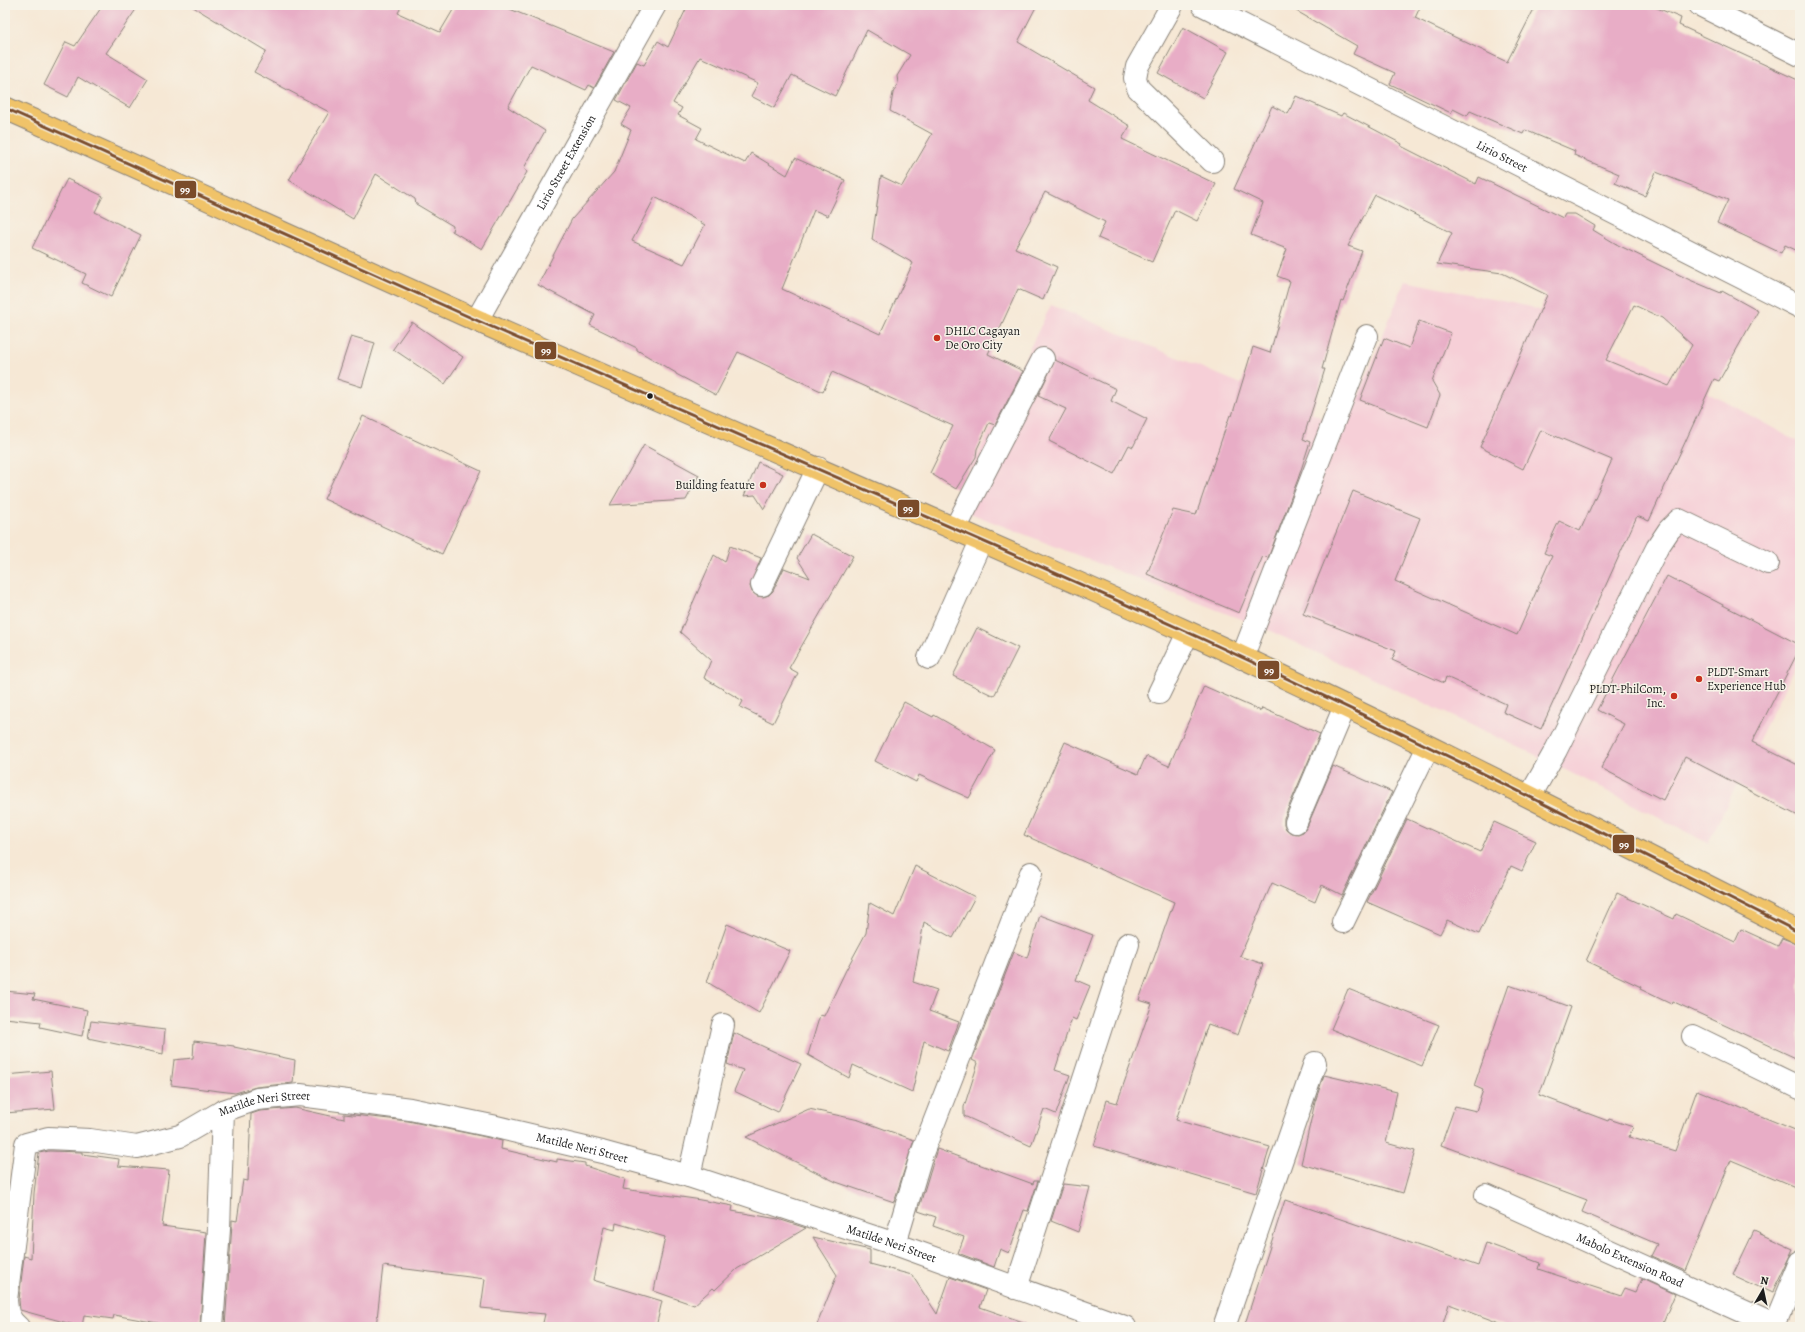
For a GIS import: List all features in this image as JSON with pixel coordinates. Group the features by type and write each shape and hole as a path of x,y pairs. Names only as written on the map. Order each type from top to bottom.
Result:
{"main road":[{"path":"5,108 477,320 818,468 1188,633 1345,706 1530,796 1800,933"}],"street":[{"name":"Lirio Street Extension","path":"477,320 655,5"},
{"path":"1172,5 1137,67 1135,78 1138,88 1212,161"},
{"name":"Lirio Street","path":"1203,5 1800,307"},
{"path":"1700,5 1800,55"},
{"path":"1242,658 1367,336"},
{"path":"955,529 1043,359"},
{"path":"762,585 818,468"},
{"path":"1530,796 1556,750 1657,548 1669,530 1679,520 1768,563"},
{"path":"929,658 981,541"},
{"path":"1159,693 1188,633"},
{"path":"1296,822 1345,706"},
{"path":"1343,922 1428,747"},
{"path":"894,1244 921,1156 1031,873"},
{"path":"1016,1288 1128,944"},
{"path":"690,1176 724,1025"},
{"path":"1694,1036 1800,1088"},
{"path":"1224,1327 1315,1063"},
{"name":"Matilde Neri Street","path":"18,1327 8,1315 6,1300 26,1144 48,1138 90,1140 137,1147 180,1136 223,1111 257,1099 300,1095 410,1110 500,1127 602,1152 690,1176 894,1244 1125,1327"},
{"path":"212,1327 219,1229 223,1111"},
{"name":"Mabolo Extension Road","path":"1486,1195 1773,1326"},
{"path":"1773,1326 1800,1262"}],"shaded area":[{"path":"1405,281 1531,307 1726,402 1800,443 1800,656 1708,843 1542,758 1266,629 952,506 1051,305 1345,427"}],"building":[{"path":"103,5 139,5 106,53 148,79 130,108 78,77 68,97 44,85 66,42 75,46"},
{"path":"190,5 402,5 398,13 440,32 456,5 500,5 614,52 594,88 589,85 586,90 531,65 508,107 545,131 524,168 527,172 482,249 452,231 453,226 416,204 415,199 376,174 353,219 289,180 329,112 254,72 266,51"},
{"path":"688,5 1037,5 1018,42 1094,87 1088,100 1130,126 1122,139 1216,184 1197,221 1175,210 1152,262 1098,238 1105,222 1045,192 1015,248 1057,267 1043,300 1018,289 988,354 1023,371 995,425 989,423 977,449 976,457 956,489 930,473 953,426 832,372 823,392 738,352 716,395 676,374 637,350 637,348 590,325 595,315 538,285 572,219 614,172 631,130 621,124 631,108 616,100 637,62 644,65 658,41 668,47","holes":["867,30 910,55 897,76 898,83 893,93 890,111 932,134 902,186 881,176 872,240 913,263 880,334 782,289 814,210 828,216 845,180 795,158 787,175 751,153 745,163 696,139 702,128 678,115 682,108 673,103 700,57 758,83 751,96 774,108 792,75 835,96","655,197 705,225 684,264 632,241"]},
{"path":"1286,5 1421,5 1415,18 1507,62 1536,5 1650,5 1681,18 1679,25 1800,81 1800,252 1785,245 1781,253 1717,223 1728,200 1656,172 1645,196 1615,183 1619,174 1574,155 1575,151 1525,130 1523,134 1470,111 1467,116 1453,109 1451,113 1390,84 1395,73 1353,54 1357,46"},
{"path":"1183,27 1228,52 1203,98 1158,73"},
{"path":"1296,96 1341,116 1343,113 1402,144 1401,146 1476,184 1479,177 1563,218 1565,214 1575,214 1595,226 1593,230 1618,245 1690,280 1721,293 1722,291 1758,311 1719,381 1714,379 1649,521 1637,516 1541,729 1503,712 1506,704 1446,677 1444,683 1392,660 1396,651 1303,614 1353,491 1420,518 1395,581 1517,635 1552,556 1544,553 1559,521 1580,531 1612,460 1541,430 1523,469 1480,447 1547,295 1502,273 1437,264 1452,233 1375,195 1348,246 1362,251 1343,301 1341,300 1322,369 1325,369 1303,439 1310,442 1298,479 1268,558 1263,556 1239,613 1147,574 1173,510 1196,515 1230,415 1232,416 1253,347 1270,353 1290,281 1277,276 1287,249 1251,235 1263,203 1234,189 1272,106 1288,114","holes":["1634,305 1662,318 1692,345 1669,386 1606,360"]},
{"path":"67,179 103,196 95,212 141,235 111,297 82,283 86,274 32,248"},
{"path":"1419,321 1451,333 1432,381 1440,395 1428,427 1360,400 1384,338 1409,348"},
{"path":"412,322 463,357 445,384 393,349"},
{"path":"351,336 375,343 362,387 337,379"},
{"path":"1055,360 1116,389 1111,401 1147,419 1133,447 1129,445 1114,474 1049,441 1066,409 1038,396"},
{"path":"363,416 481,471 442,554 324,499"},
{"path":"644,445 699,475 686,500 610,505"},
{"name":"Building feature","path":"758,462 783,474 764,509 755,495 744,496"},
{"path":"811,534 853,556 789,668 798,673 773,723 740,707 743,701 704,678 711,660 680,632 714,555 725,562 730,546 761,558 750,586 752,592 757,596 763,597 769,595 773,591 784,568 810,578 797,558"},
{"name":"PLDT-Smart Experience Hub","path":"1667,576 1800,645 1800,648 1752,742 1800,766 1800,817 1685,757 1663,800 1601,768 1624,724 1597,710"},
{"path":"977,628 1018,648 994,696 953,676"},
{"path":"1204,686 1261,711 1262,708 1320,734 1284,818 1286,829 1291,833 1298,834 1303,832 1307,827 1333,766 1392,792 1342,895 1322,885 1315,902 1272,883 1240,956 1263,964 1238,1035 1208,1024 1176,1120 1270,1147 1256,1193 1094,1146 1107,1100 1117,1103 1152,1004 1139,1000 1174,902 1024,835 1065,742 1138,774 1146,756 1169,766"},
{"path":"904,702 933,717 934,715 995,750 969,798 919,775 916,782 875,761"},
{"path":"1407,819 1480,852 1494,822 1536,841 1522,871 1511,866 1479,934 1447,920 1440,934 1367,902"},
{"path":"915,866 975,897 953,938 924,922 913,982 937,990 929,1011 959,1022 948,1051 924,1041 912,1092 853,1065 849,1078 808,1055 820,1015 824,1016 866,933 870,903 894,916"},
{"path":"1617,893 1674,919 1676,914 1735,942 1741,929 1778,946 1782,938 1800,945 1800,1060 1672,1001 1671,1004 1640,989 1641,987 1586,961"},
{"path":"1040,915 1093,935 1076,980 1090,986 1076,1020 1072,1018 1055,1070 1070,1075 1056,1114 1044,1109 1031,1146 964,1116 964,1107 978,1063 972,1060 1014,952 1027,958"},
{"path":"727,924 790,951 759,1013 707,982"},
{"path":"1509,985 1571,1007 1539,1095 1608,1121 1609,1119 1633,1127 1629,1137 1675,1151 1697,1090 1800,1132 1800,1189 1731,1160 1685,1271 1651,1256 1657,1244 1582,1212 1587,1200 1441,1145 1455,1106 1476,1111 1483,1090 1474,1086"},
{"path":"1348,989 1439,1025 1422,1066 1331,1029"},
{"path":"5,991 35,994 33,999 87,1010 82,1036 40,1027 41,1022 5,1018"},
{"path":"91,1021 165,1030 163,1054 88,1038"},
{"path":"734,1033 801,1064 778,1112 734,1091 743,1070 727,1064"},
{"path":"194,1041 234,1046 295,1060 293,1083 256,1087 235,1093 171,1085 174,1060 193,1058"},
{"path":"51,1071 55,1109 5,1113 5,1075"},
{"path":"1324,1075 1397,1092 1386,1143 1415,1151 1403,1193 1301,1164 1315,1102"},
{"path":"295,1108 344,1119 344,1114 408,1121 481,1136 502,1141 501,1149 557,1162 557,1159 585,1163 585,1166 625,1179 623,1189 733,1206 732,1211 778,1219 806,1228 737,1269 715,1290 713,1288 694,1305 654,1291 665,1237 616,1223 615,1230 604,1227 593,1280 662,1301 656,1327 542,1327 545,1314 481,1308 485,1279 383,1266 376,1327 225,1327 232,1220 237,1221 243,1180 248,1181 251,1114 260,1111"},
{"path":"809,1109 859,1120 914,1140 894,1202 836,1182 746,1137"},
{"path":"937,1149 1033,1184 1034,1181 1038,1181 1028,1211 1024,1210 1009,1253 1000,1249 994,1267 958,1253 964,1237 933,1226 936,1217 918,1211"},
{"path":"49,1151 82,1152 82,1154 119,1159 118,1166 169,1170 162,1226 206,1232 200,1327 179,1327 114,1315 113,1319 84,1315 82,1327 20,1310 19,1300 24,1256 31,1258 34,1193 39,1153"},
{"path":"1063,1184 1090,1187 1078,1232 1051,1221"},
{"path":"1285,1200 1478,1266 1486,1243 1540,1263 1538,1269 1621,1296 1625,1288 1636,1292 1642,1279 1675,1294 1661,1327 1510,1327 1449,1304 1442,1327 1244,1327"},
{"path":"1754,1231 1793,1249 1772,1293 1733,1275"},
{"path":"813,1237 870,1250 870,1264 912,1275 937,1314 950,1277 986,1290 980,1307 1026,1323 1025,1327 816,1327 837,1275"}],"transit line":[{"name":"99","path":"5,108 476,320 1008,552 1185,631 1417,741 1800,933"}],"place":[{"name":"DHLC Cagayan De Oro City","path":"937,338"},
{"name":"Building feature","path":"763,485"},
{"name":"PLDT-Smart Experience Hub","path":"1699,679"},
{"name":"PLDT-PhilCom, Inc.","path":"1674,696"}]}
